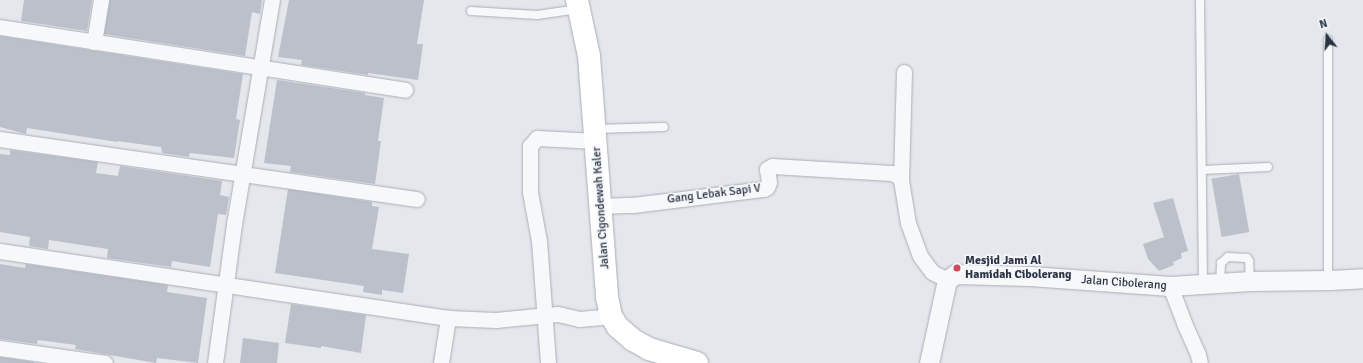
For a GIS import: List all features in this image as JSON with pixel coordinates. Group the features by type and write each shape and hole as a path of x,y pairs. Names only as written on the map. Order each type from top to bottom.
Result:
{"main road":[{"name":"Jalan Cigondewah Kaler","path":"579,4 589,56 607,297 611,316 618,327 650,353 696,363"}],"street":[{"path":"94,42 101,0"},
{"path":"215,363 243,172 272,0"},
{"path":"0,27 405,90"},
{"path":"904,72 901,180 909,227 920,256 932,272 947,280 929,363"},
{"path":"548,363 546,316 539,241 530,192 530,146 537,138 595,135"},
{"path":"0,139 243,172 417,199"},
{"name":"Gang Lebak Sapi V","path":"600,206 633,205 764,189 767,187 769,182 767,169 772,166 891,173 897,175 901,180"},
{"path":"0,251 448,318 496,320 566,314 579,319 611,316"},
{"name":"Jalan Cibolerang","path":"947,280 959,274 999,275 1170,286 1250,281 1363,278"},
{"path":"1170,286 1200,363"},
{"path":"441,363 448,318"},
{"path":"0,348 106,363"}],"lane":[{"path":"1200,0 1202,170 1212,283"},
{"path":"471,10 538,15 579,4"},
{"path":"1328,40 1328,269 1330,280"},
{"path":"595,135 664,127"},
{"path":"1202,170 1268,167"},
{"path":"1212,283 1222,263 1228,257 1247,258 1249,261 1250,281"}],"building":[{"path":"24,0 92,0 87,31 21,21"},
{"path":"110,0 262,0 260,14 252,12 245,56 104,34"},
{"path":"289,0 424,0 417,44 423,44 418,80 368,73 368,75 301,65 302,60 278,57"},
{"path":"0,36 243,74 236,119 240,120 234,158 190,153 189,157 162,153 161,147 117,142 27,128 26,134 0,127"},
{"path":"277,80 365,93 365,95 384,98 378,141 381,141 375,184 290,172 291,166 264,163"},
{"path":"10,150 98,162 96,173 118,176 120,166 222,181 220,195 229,197 226,215 218,214 210,267 172,261 171,267 107,258 108,249 49,240 48,249 29,246 30,237 0,232 0,154 10,155"},
{"path":"1239,174 1249,232 1222,237 1211,179"},
{"path":"288,189 372,202 372,206 379,207 372,249 409,254 403,293 382,290 382,295 363,292 364,286 275,273"},
{"path":"1173,198 1188,251 1181,253 1182,258 1173,262 1174,265 1159,271 1148,259 1143,244 1164,237 1153,203"},
{"path":"0,264 25,268 26,264 168,285 167,292 207,298 198,363 157,358 156,363 75,349 76,345 38,340 37,344 0,339"},
{"path":"291,304 366,315 361,353 321,346 321,348 285,343"},
{"path":"243,338 279,343 277,363 240,363"},
{"path":"0,357 34,362 34,363 0,363"}],"place":[{"name":"Mesjid Jami Al Hamidah Cibolerang","path":"957,268"}]}
